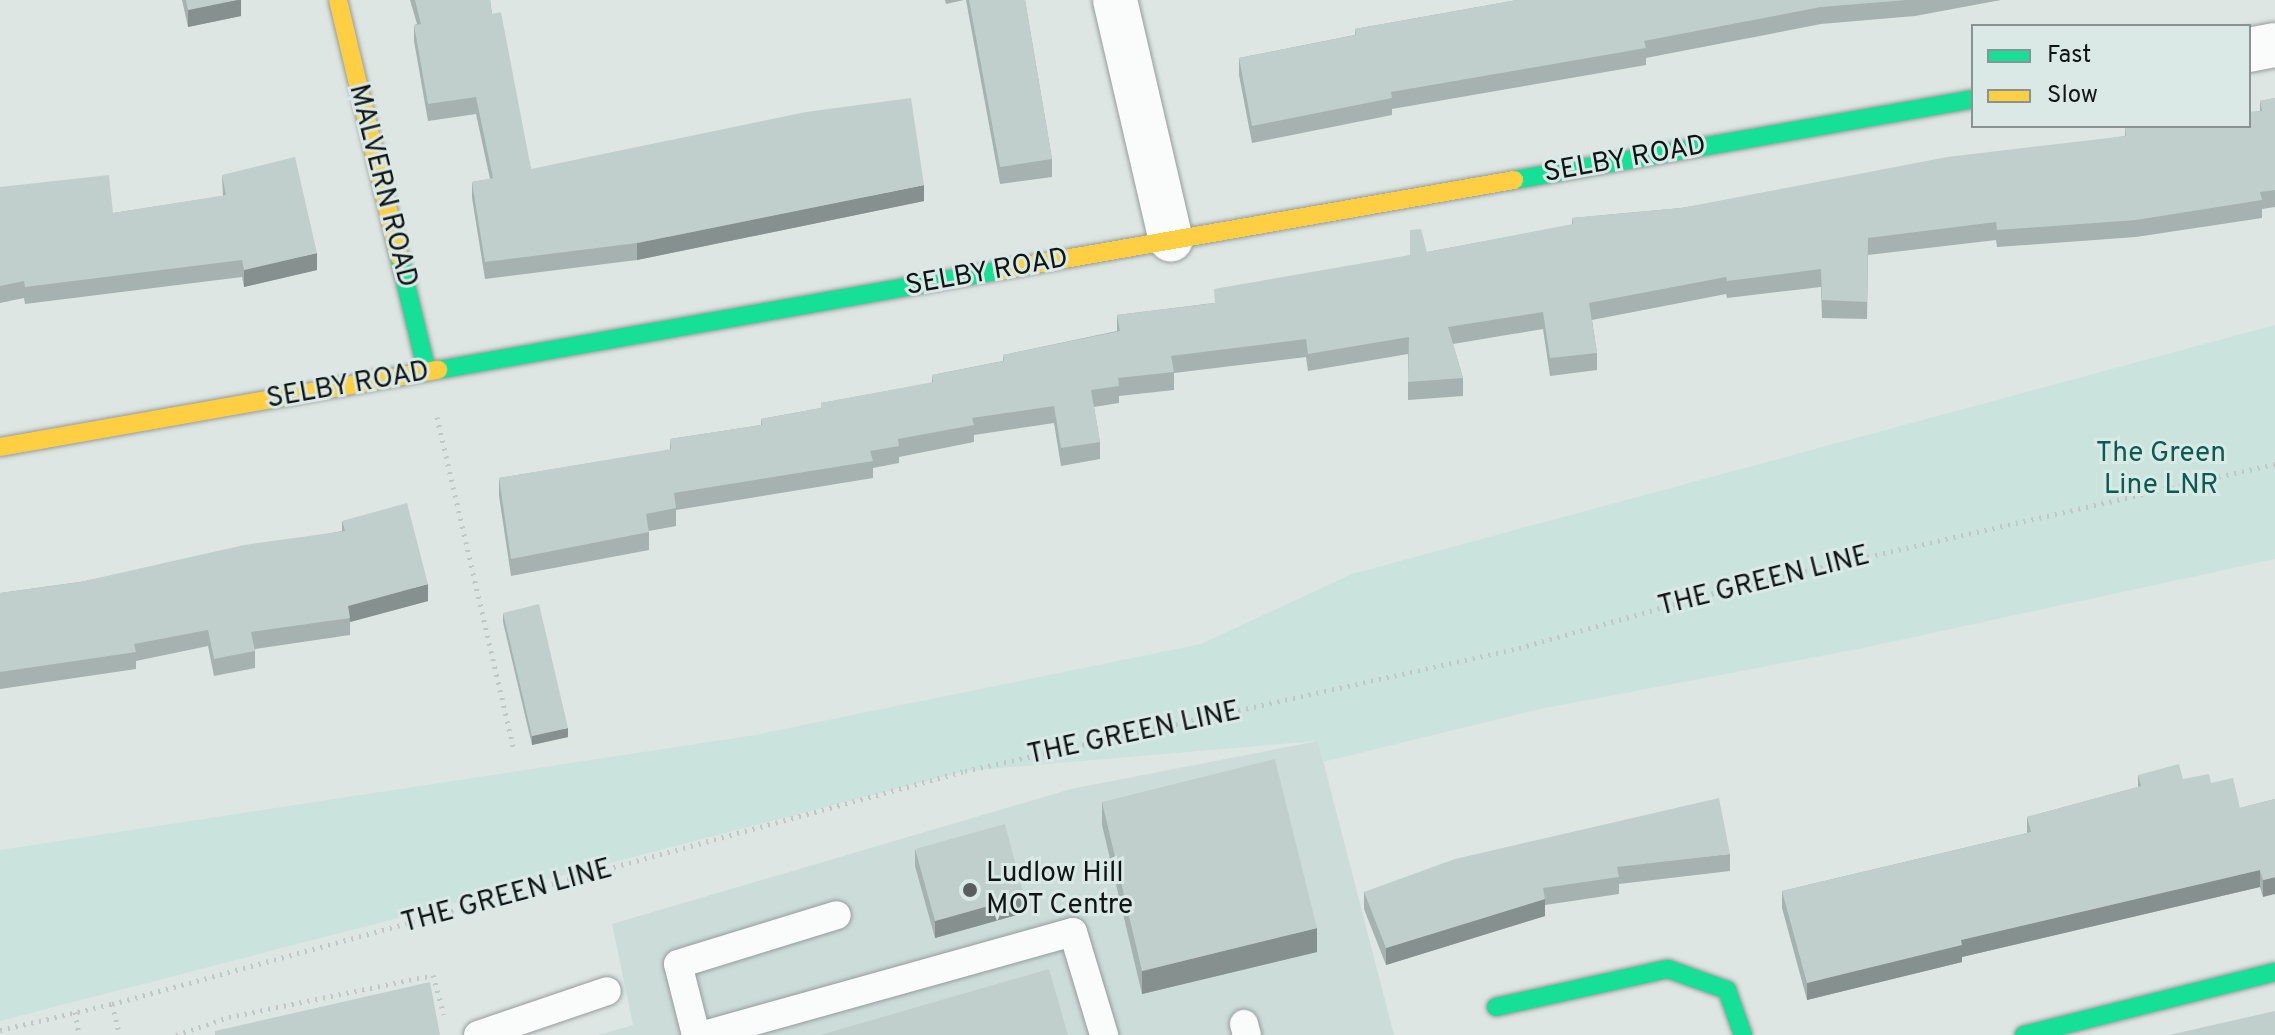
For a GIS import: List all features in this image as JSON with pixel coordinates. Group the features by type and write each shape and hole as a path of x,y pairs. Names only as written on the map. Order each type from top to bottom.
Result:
{"street":[{"name":"MALVERN ROAD","path":"338,0 427,372"},
{"path":"1115,0 1171,240"},
{"path":"2251,50 2275,45"},
{"name":"SELBY ROAD","path":"0,447 1971,99"},
{"path":"1496,1007 1668,969 1727,990 1743,1035"},
{"path":"2024,1035 2275,972"}],"lane":[{"path":"696,1035 678,964 837,915"},
{"path":"704,1035 1073,932 1104,1035"},
{"path":"480,1032 607,991"}],"path":[{"path":"427,372 514,751"},
{"name":"THE GREEN LINE","path":"0,1030 112,1004 965,771 1519,648 1735,587 2275,464"},
{"path":"176,1035 229,1017 433,975 440,1014 480,1032"},
{"path":"357,991 359,1002"},
{"path":"112,1004 120,1035"},
{"path":"75,1012 79,1035"}],"shaded area":[{"path":"1318,741 1394,1035 598,1035 633,1025 612,924 1071,789"}],"green space":[{"name":"The Green Line LNR","path":"2275,325 2275,559 1863,648 1535,710 1323,762 1317,741 965,771 0,1021 0,850 755,735 1201,644 1352,574"}],"building":[{"path":"186,0 237,0 188,10"},
{"path":"415,0 490,0 492,14 501,12 531,169 806,112 911,98 924,185 637,243 485,262 472,182 493,178 476,97 428,104 414,25 421,24"},
{"path":"969,0 1025,0 1052,159 1000,167"},
{"path":"1517,0 1907,0 1821,7 1644,41 1646,48 1391,92 1392,98 1252,126 1239,58 1356,35 1355,29"},
{"path":"2275,98 2275,190 2260,192 2262,200 2136,220 1997,230 1996,222 1868,238 1867,302 1822,300 1821,269 1727,281 1726,277 1589,303 1597,353 1550,358 1543,312 1448,327 1463,378 1408,382 1409,337 1308,354 1306,339 1171,356 1174,372 1118,378 1119,386 1091,390 1100,442 1061,448 1054,406 972,418 974,425 898,439 899,446 870,451 873,461 674,493 676,508 646,514 649,532 511,559 499,478 671,449 670,439 762,425 761,419 821,408 821,403 933,382 932,375 1004,361 1003,355 1120,331 1117,315 1215,303 1214,289 1410,255 1410,230 1421,229 1427,252 1573,224 1572,218 1681,208 1947,157 2126,136 2125,128 2251,128 2251,112 2262,111 2260,101"},
{"path":"295,157 317,253 244,270 242,260 25,287 24,281 0,286 0,187 109,175 113,213 226,195 222,175"},
{"path":"407,503 428,584 348,606 350,618 251,632 255,651 214,659 208,630 134,644 136,652 0,672 0,593 80,582 244,545 345,531 342,521"},
{"path":"539,604 568,728 532,736 503,613"},
{"path":"1275,759 1317,928 1142,971 1102,802"},
{"path":"2179,764 2183,779 2209,774 2211,783 2233,778 2240,808 2275,799 2275,877 2263,880 2260,870 1961,940 1962,945 1807,983 1782,891 2031,832 2027,817 2141,786 2138,775"},
{"path":"1719,798 1730,854 1617,867 1619,877 1543,888 1545,899 1386,948 1364,892 1455,859"},
{"name":"Ludlow Hill MOT Centre","path":"1005,824 1024,896 935,921 915,849"},
{"path":"1049,969 1068,1035 820,1035"},
{"path":"430,982 440,1035 215,1035 215,1031"},
{"path":"2275,1011 2275,1035 2169,1035"}],"traffic: fast":[{"path":"1514,180 1971,99"},
{"path":"399,256 427,372"},
{"path":"438,370 1002,270"},
{"path":"1496,1007 1668,969 1727,990 1743,1035"},
{"path":"2024,1035 2275,972"}],"traffic: slow":[{"path":"338,0 399,256"},
{"path":"1002,270 1514,180"},
{"path":"0,447 438,370"}],"place":[{"name":"Ludlow Hill MOT Centre","path":"970,890"}]}
